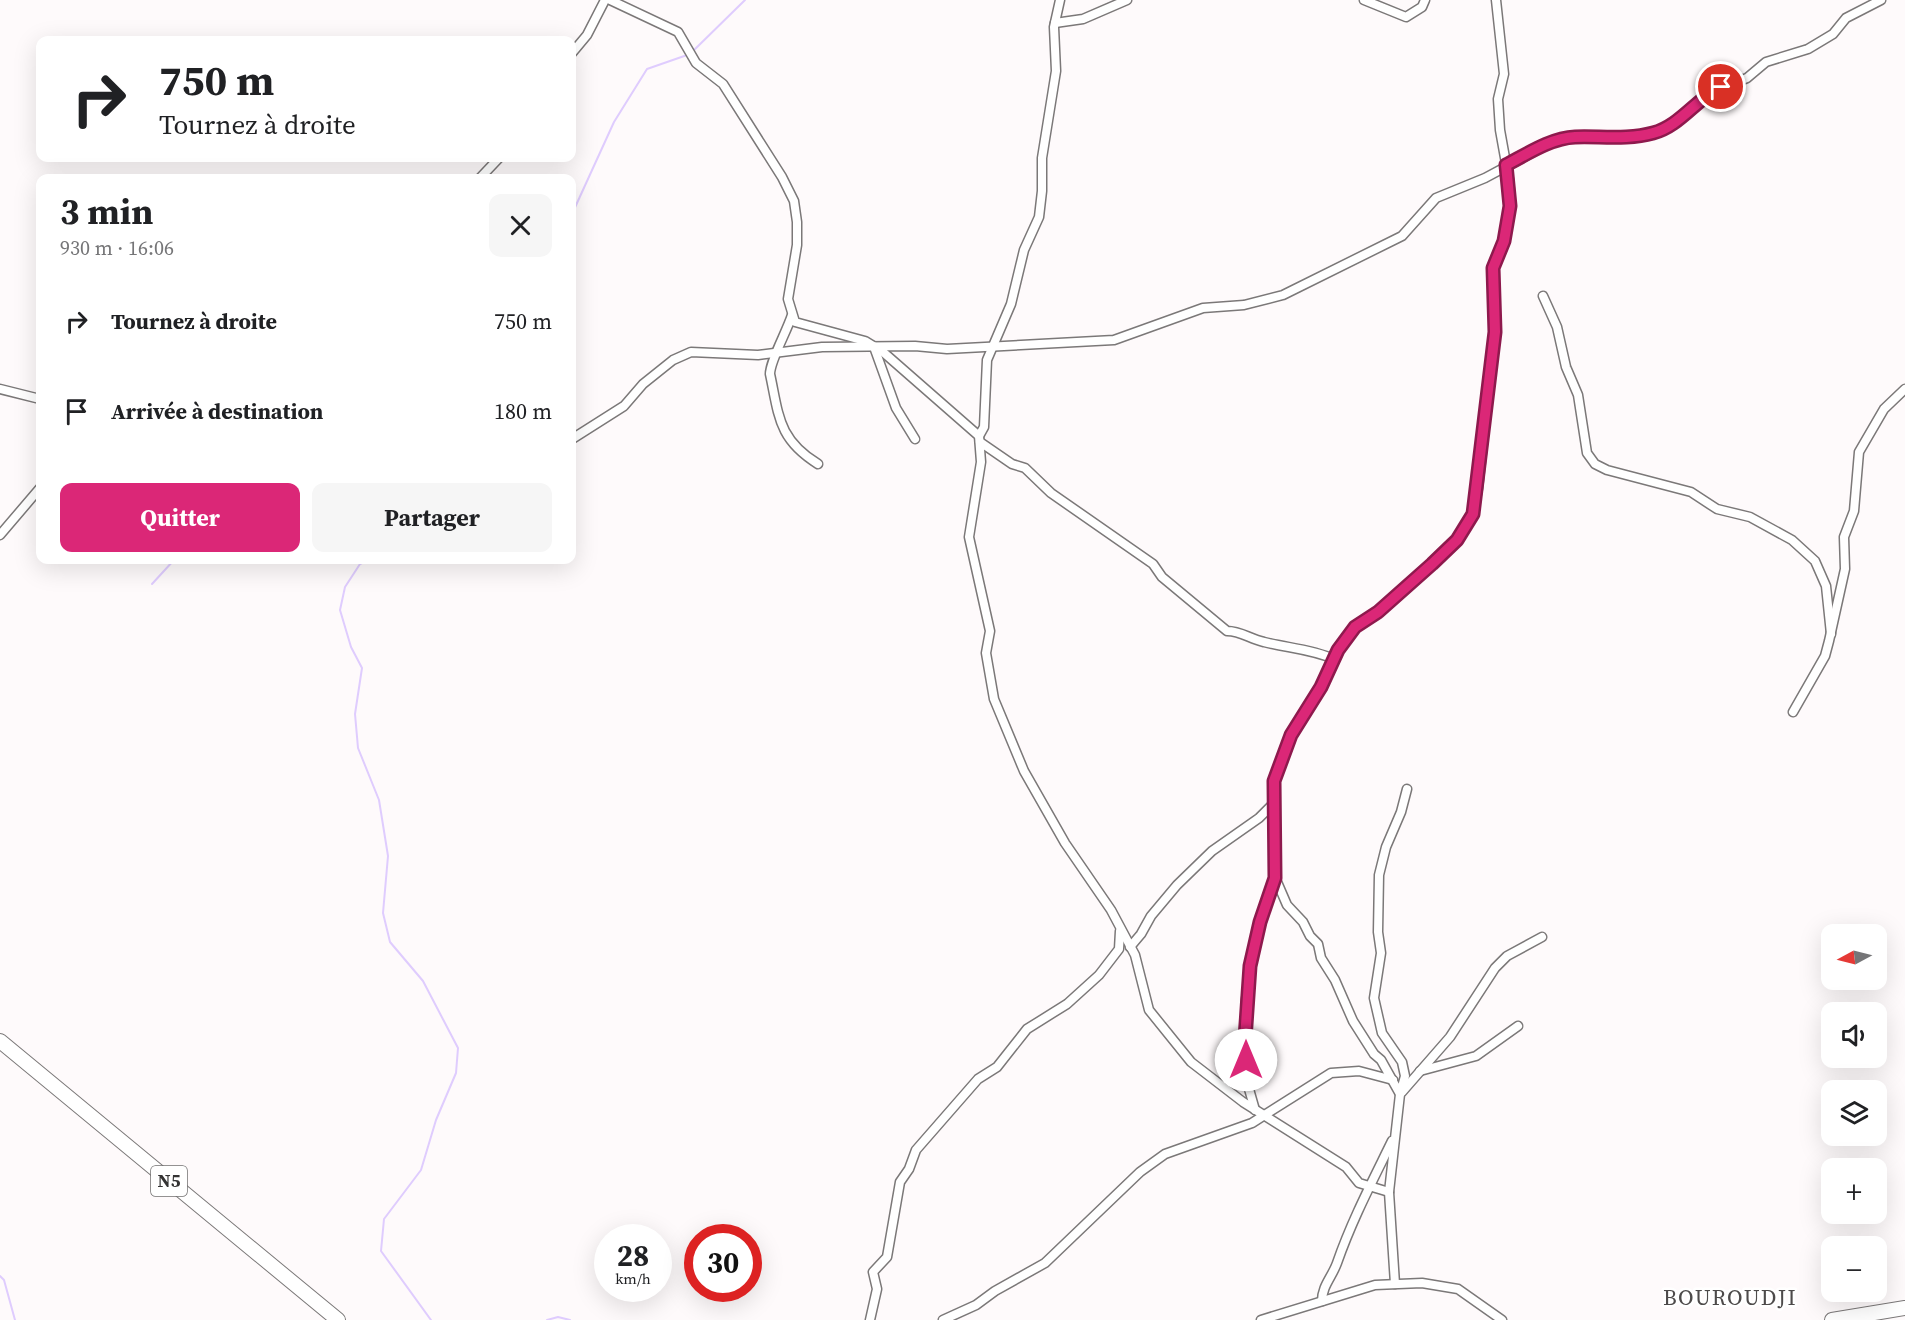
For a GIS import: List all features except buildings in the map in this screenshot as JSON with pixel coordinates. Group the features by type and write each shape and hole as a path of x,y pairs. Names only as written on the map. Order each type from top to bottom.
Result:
{"highway":[{"name":"N5","path":"0,1041 338,1320"},
{"path":"1832,1320 1905,1308"}],"street":[{"path":"576,48 587,35 605,0"},
{"path":"610,0 678,32 696,63 723,84 782,177 794,201 797,222 797,244 788,299 795,322 864,341 874,347 920,382 979,439 1012,464 1025,468 1051,494 1153,564 1162,577 1227,631 1239,631 1263,642 1309,649 1334,659"},
{"path":"1060,0 1055,23 1056,71 1042,158 1039,217 1024,250 1011,304 985,371 984,427 979,439 981,462 969,537 990,631 986,653 994,699 1024,771 1065,843 1092,879 1135,955 1149,1010 1191,1062 1255,1110 1338,1161 1359,1183 1389,1192"},
{"path":"1055,23 1083,19 1126,0"},
{"path":"1364,0 1406,16 1422,7 1425,0"},
{"path":"1255,1110 1247,1082 1246,1000 1252,953 1275,878 1274,781 1291,735 1355,627 1378,612 1432,564 1457,540 1473,514 1495,332 1493,268 1504,241 1510,206 1498,99 1504,74 1497,0"},
{"path":"576,436 624,406 643,384 673,360 691,352 758,355 822,347 992,348 1042,342 1073,343 1114,340 1203,308 1244,305 1283,295 1322,278 1335,267 1393,242 1410,229 1436,198 1485,178 1506,165 1561,139 1637,136 1667,128 1711,92 1747,78 1766,62 1808,50 1833,34 1846,18 1881,0"},
{"path":"484,174 495,162"},
{"path":"1543,296 1557,327 1566,367 1578,395 1584,442 1595,464 1606,470 1691,492 1717,509 1750,517 1792,540 1815,561 1826,586 1831,634"},
{"path":"793,315 770,365 770,374 783,432 807,457 818,464"},
{"path":"874,347 896,408 915,439"},
{"path":"0,389 36,398"},
{"path":"1792,712 1825,656 1831,634 1845,569 1844,537 1854,512 1859,452 1884,409 1905,389"},
{"path":"0,535 36,493"},
{"path":"1395,1284 1389,1192 1394,1137 1405,1076 1402,1062 1382,1033 1374,998 1381,953 1377,932 1379,875 1386,846 1398,819 1407,789"},
{"path":"1130,946 1141,934 1151,916 1212,851 1259,818 1273,804"},
{"path":"1275,878 1287,904 1318,944 1321,958 1335,980 1353,1021 1400,1094"},
{"path":"870,1320 876,1289 873,1272 887,1257 900,1182 909,1169 916,1150 978,1079 997,1066 1027,1029 1067,1004 1099,975 1119,949 1121,928"},
{"path":"1400,1094 1450,1037 1495,968 1507,957 1542,938"},
{"path":"1420,1071 1476,1056 1518,1026"},
{"path":"943,1320 976,1305 995,1291 1045,1263 1059,1246 1074,1236 1140,1172 1165,1154 1265,1116 1331,1073 1359,1071 1393,1080"},
{"path":"1322,1301 1322,1290 1337,1263 1345,1236 1371,1188 1375,1173 1394,1137"},
{"path":"1261,1320 1375,1285 1422,1283 1458,1289 1502,1320"}],"waterway":[{"path":"576,205 614,122 647,69 690,54 745,0"},
{"path":"152,584 170,564"},
{"path":"360,564 345,587 340,610 351,647 362,668 355,714 358,748 379,800 388,856 383,913 390,942 423,981 458,1048 456,1073 436,1120 421,1170 384,1219 381,1251 431,1320"},
{"path":"0,1276 4,1280 15,1320"},
{"path":"547,1320 558,1317 570,1320"}],"district":[{"name":"BOUROUDJI","path":"1730,1297"}],"route":[{"path":"1246,1060 1245,1039 1248,1021 1246,1000 1252,953 1268,894 1275,878 1274,781 1291,735 1321,687 1338,650 1355,627 1378,612 1432,564 1457,540 1473,514 1491,379 1490,356 1496,320 1493,268 1504,241 1510,206 1506,165 1561,139 1637,136 1667,128 1701,98 1721,87"}]}
